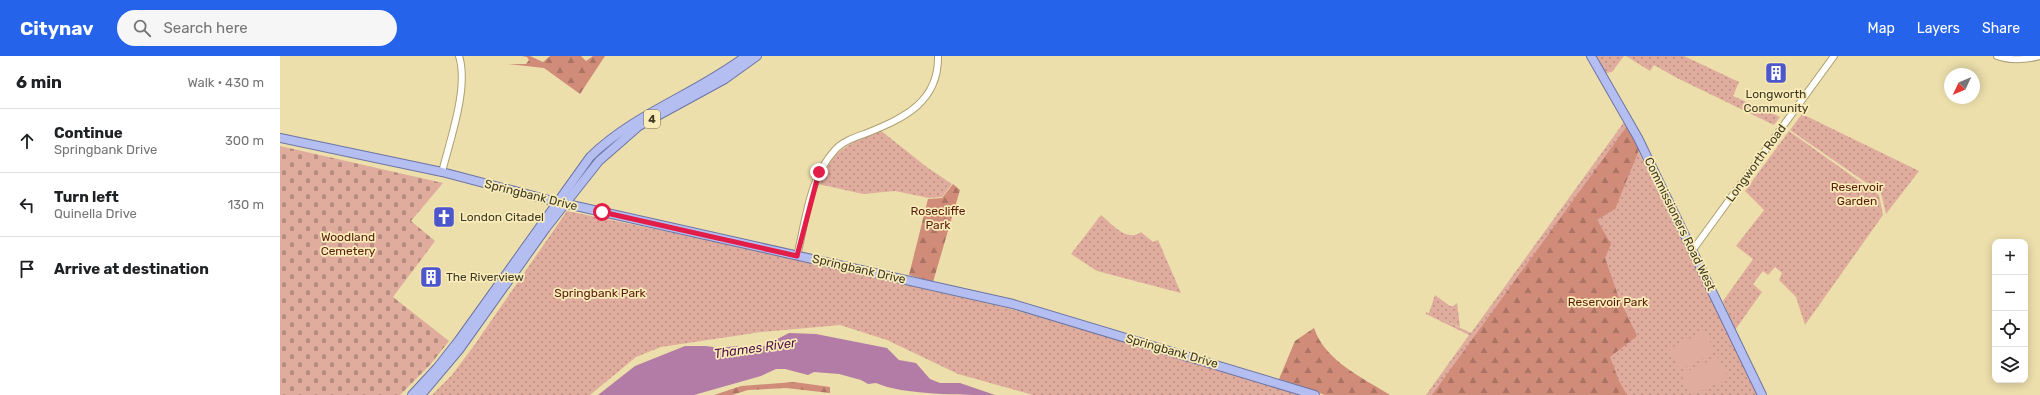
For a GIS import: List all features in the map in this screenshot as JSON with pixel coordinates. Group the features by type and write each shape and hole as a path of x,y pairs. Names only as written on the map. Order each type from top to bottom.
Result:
{"main road":[{"name":"4","path":"421,395 459,350 561,203 590,157 615,135 641,117 722,74 746,56"},
{"name":"4","path":"412,395 437,368 455,345 540,224 561,203 599,160 620,141 645,123 725,79 757,56"},
{"name":"Commissioners Road West","path":"1591,56 1638,138 1762,395"},
{"name":"Springbank Drive","path":"280,138 442,172 561,203 1013,304 1315,395"}],"street":[{"path":"442,172 462,87 461,63 459,56"},
{"path":"797,256 819,172 835,149 848,140 881,127 918,106 931,90 936,79 938,56"},
{"name":"Longworth Road","path":"1692,251 1834,56"},
{"path":"1997,56 2020,60 2040,56"}],"green space":[{"path":"522,56 530,56 543,62 550,56 581,56 586,61 593,56 605,56 580,94 544,68 507,64 526,64 529,60 527,57"},
{"path":"1594,56 1624,56 1612,72 1606,73"},
{"path":"1626,56 1684,56 1739,82 1733,96 1780,117 1774,125 1677,78 1654,65 1650,71"},
{"path":"1802,114 1919,171 1886,214 1881,193 1790,130"},
{"name":"Reservoir Park","path":"1624,122 1758,395 1426,395 1469,335 1426,314 1426,312 1429,313 1435,295 1450,306 1457,303 1460,327 1442,319 1471,333"},
{"path":"1627,126 1639,150 1615,209 1597,220 1611,244 1605,258 1619,298 1637,336 1610,357 1619,381 1627,395 1432,395"},
{"name":"Rosecliffe Park","path":"880,130 928,168 952,184 942,197 929,198 895,191 863,194 818,184 828,163 835,156 851,144"},
{"name":"Reservoir Garden","path":"1789,131 1879,195 1883,215 1805,325 1796,297 1779,280 1782,273 1775,267 1768,275 1763,271 1753,284 1762,292 1735,330 1723,301 1753,259 1736,246 1764,210 1745,191"},
{"name":"Woodland Cemetery","path":"280,146 443,183 411,221 435,241 393,297 449,341 430,365 400,395 280,395"},
{"name":"Rosecliffe Park","path":"953,184 960,190 933,282 909,275 928,199 942,198"},
{"name":"Springbank Park","path":"567,211 742,247 1011,309 1279,387 1300,395 1033,395 958,374 887,340 840,325 761,332 661,347 636,357 590,395 432,395 452,375 473,347"},
{"path":"1101,215 1114,227 1125,234 1136,235 1141,232 1153,242 1158,240 1181,293 1097,271 1071,254"},
{"path":"1314,328 1319,340 1327,350 1346,368 1390,395 1325,395 1279,379 1295,341"},
{"path":"1705,331 1715,352 1679,370 1669,349"},
{"path":"1718,357 1729,379 1691,395 1681,374"},
{"path":"794,382 830,387 830,393 786,388 748,390 732,395 714,395 741,386"}],"water":[{"name":"Thames River","path":"789,333 816,334 887,348 899,360 916,363 930,379 940,383 960,383 995,395 917,392 887,387 876,383 868,384 861,380 839,374 814,372 808,375 785,369 776,369 761,376 694,395 598,395 635,366 685,346 720,348 737,346 764,346"}],"place":[{"name":"Longworth Community","path":"1776,73"},
{"name":"London Citadel","path":"444,217"},
{"name":"The Riverview","path":"431,277"}],"route":[{"path":"602,212 797,256 811,196 819,172"}]}
